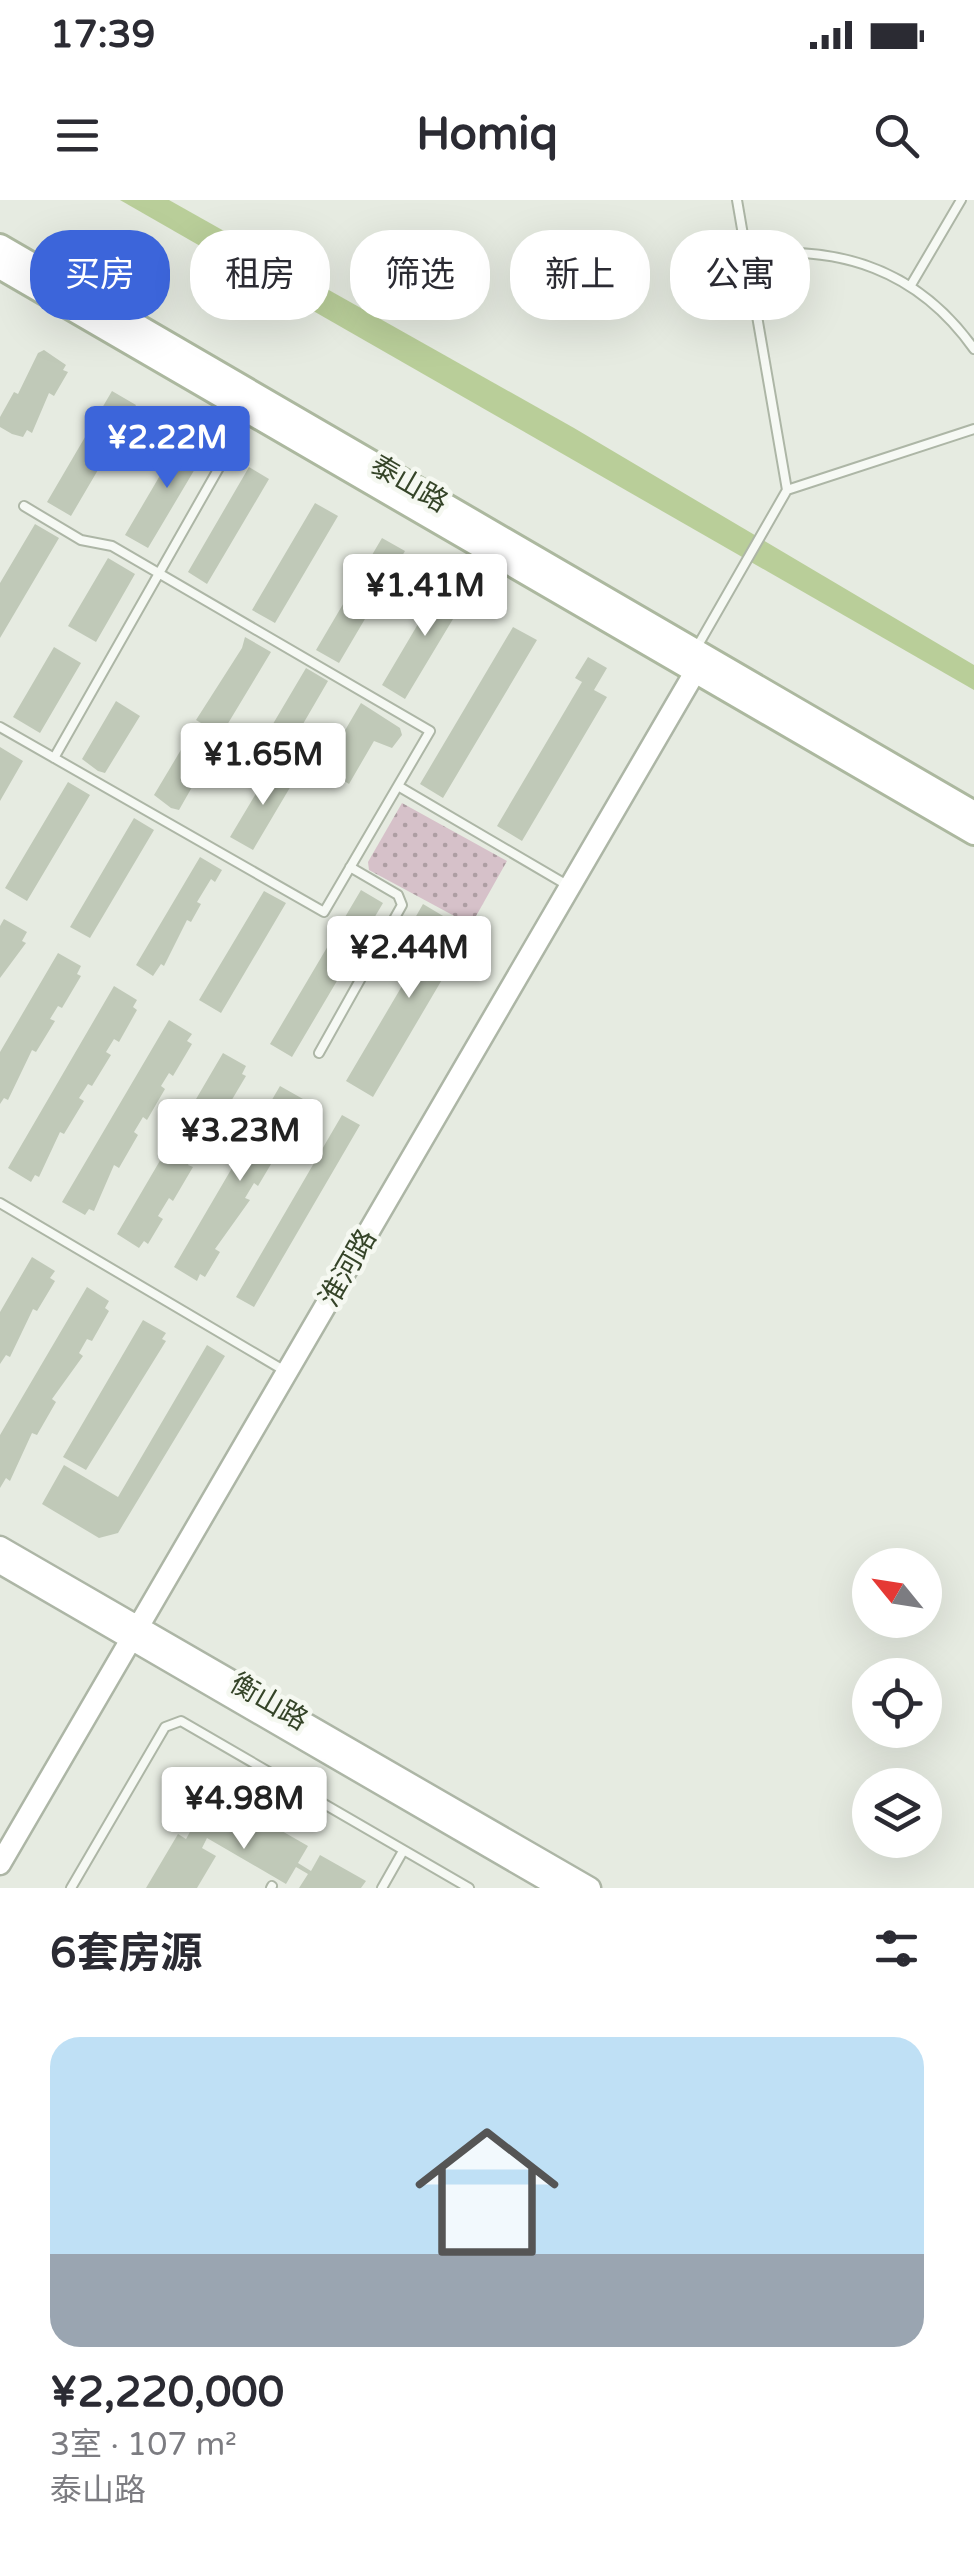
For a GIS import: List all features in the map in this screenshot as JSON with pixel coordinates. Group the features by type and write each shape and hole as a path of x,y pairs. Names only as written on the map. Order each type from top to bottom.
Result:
{"main road":[{"name":"泰山路","path":"0,246 695,661 974,833"},
{"name":"泰山路","path":"0,267 250,413 974,813"}],"street":[{"name":"淮河路","path":"0,1864 570,887 695,661"},
{"name":"衡山路","path":"0,1546 134,1633 560,1888"},
{"name":"衡山路","path":"0,1564 134,1633 590,1888"}],"lane":[{"path":"736,200 741,230"},
{"path":"911,286 961,200"},
{"path":"810,252 846,256 911,286 947,314 974,349"},
{"path":"695,661 787,490 757,320"},
{"path":"54,758 162,575 172,548 250,413"},
{"path":"787,490 974,429"},
{"path":"0,727 324,912 430,730 112,546 82,540 24,506"},
{"path":"398,786 570,887"},
{"path":"319,1053 402,905 398,896 350,867"},
{"path":"0,1203 287,1372"},
{"path":"71,1888 165,1728 173,1722 188,1724 469,1888"},
{"path":"382,1888 403,1851"}],"shaded area":[{"path":"120,200 169,200 222,230 190,230 190,240"},
{"path":"330,291 350,302 350,320 382,320 574,428 974,665 974,690 329,320"},
{"path":"402,803 507,861 471,925 369,870 368,862"}],"building":[{"path":"44,350 66,365 63,370 68,372 54,396 49,393 32,433 27,430 23,437 12,434 0,427 0,417 14,392 18,394 38,353"},
{"path":"112,391 136,405 71,516 47,502"},
{"path":"185,433 208,447 148,548 125,535"},
{"path":"249,467 269,479 207,584 188,572"},
{"path":"315,503 338,516 275,623 252,610"},
{"path":"35,524 59,538 0,638 0,583"},
{"path":"382,538 405,551 339,663 316,650"},
{"path":"108,558 135,574 96,642 68,626"},
{"path":"444,580 468,594 405,699 382,685"},
{"path":"513,627 537,640 443,798 420,784"},
{"path":"245,637 271,652 221,735 196,720 242,648"},
{"path":"54,647 81,663 40,733 13,717"},
{"path":"588,657 607,668 594,690 607,697 522,841 497,826 582,682 575,678"},
{"path":"306,668 328,681 289,748 267,734"},
{"path":"116,701 140,716 105,773 82,759"},
{"path":"361,703 400,728 402,735 392,748 374,741 349,784 323,768"},
{"path":"188,738 212,752 179,810 154,795"},
{"path":"0,747 23,761 0,801"},
{"path":"273,765 295,779 253,850 230,837"},
{"path":"68,782 90,795 27,901 5,888"},
{"path":"134,818 154,830 90,938 70,927"},
{"path":"200,857 222,870 215,882 211,879 191,922 187,920 164,966 161,964 153,976 136,965"},
{"path":"361,890 383,903 292,1057 270,1044"},
{"path":"264,891 286,903 221,1013 199,1000"},
{"path":"423,904 470,932 373,1097 346,1081 435,930 415,918"},
{"path":"4,919 27,932 22,941 26,943 0,978 0,926"},
{"path":"58,953 81,966 77,974 81,976 62,1008 58,1006 50,1019 55,1021 36,1052 32,1050 8,1100 4,1098 0,1104 0,1052"},
{"path":"114,986 137,1000 133,1007 137,1010 119,1042 114,1039 106,1052 111,1055 92,1086 88,1084 79,1098 84,1101 64,1134 60,1132 39,1177 35,1175 31,1182 8,1168"},
{"path":"169,1020 192,1034 187,1041 192,1044 173,1076 169,1073 161,1086 165,1089 147,1120 143,1117 134,1132 138,1135 119,1168 114,1165 94,1211 89,1209 85,1215 62,1202"},
{"path":"223,1053 246,1066 242,1074 246,1076 227,1108 223,1105 215,1119 220,1121 201,1153 197,1150 188,1165 193,1167 173,1201 169,1198 158,1216 163,1219 148,1244 144,1241 139,1248 117,1234"},
{"path":"280,1086 303,1099 299,1107 303,1109 284,1141 280,1138 272,1152 277,1154 258,1186 254,1183 245,1198 250,1200 215,1249 220,1252 205,1277 200,1274 197,1281 174,1267"},
{"path":"342,1115 360,1125 254,1307 236,1297"},
{"path":"32,1257 55,1271 50,1278 55,1281 37,1311 33,1309 10,1357 6,1355 0,1364 0,1312"},
{"path":"87,1287 109,1301 105,1308 109,1311 92,1341 87,1339 79,1353 83,1356 52,1399 56,1402 37,1435 32,1433 10,1481 6,1478 0,1488 0,1435"},
{"path":"143,1320 166,1333 162,1339 166,1341 86,1470 63,1457"},
{"path":"207,1345 225,1356 118,1533 99,1538 42,1504 64,1465 118,1497"},
{"path":"208,1800 223,1809 228,1800 308,1846 298,1863 311,1871 320,1855 366,1881 361,1888 299,1888 308,1874 296,1867 286,1884 207,1838 202,1848 216,1856 197,1888 146,1888 178,1834 186,1839"}]}
